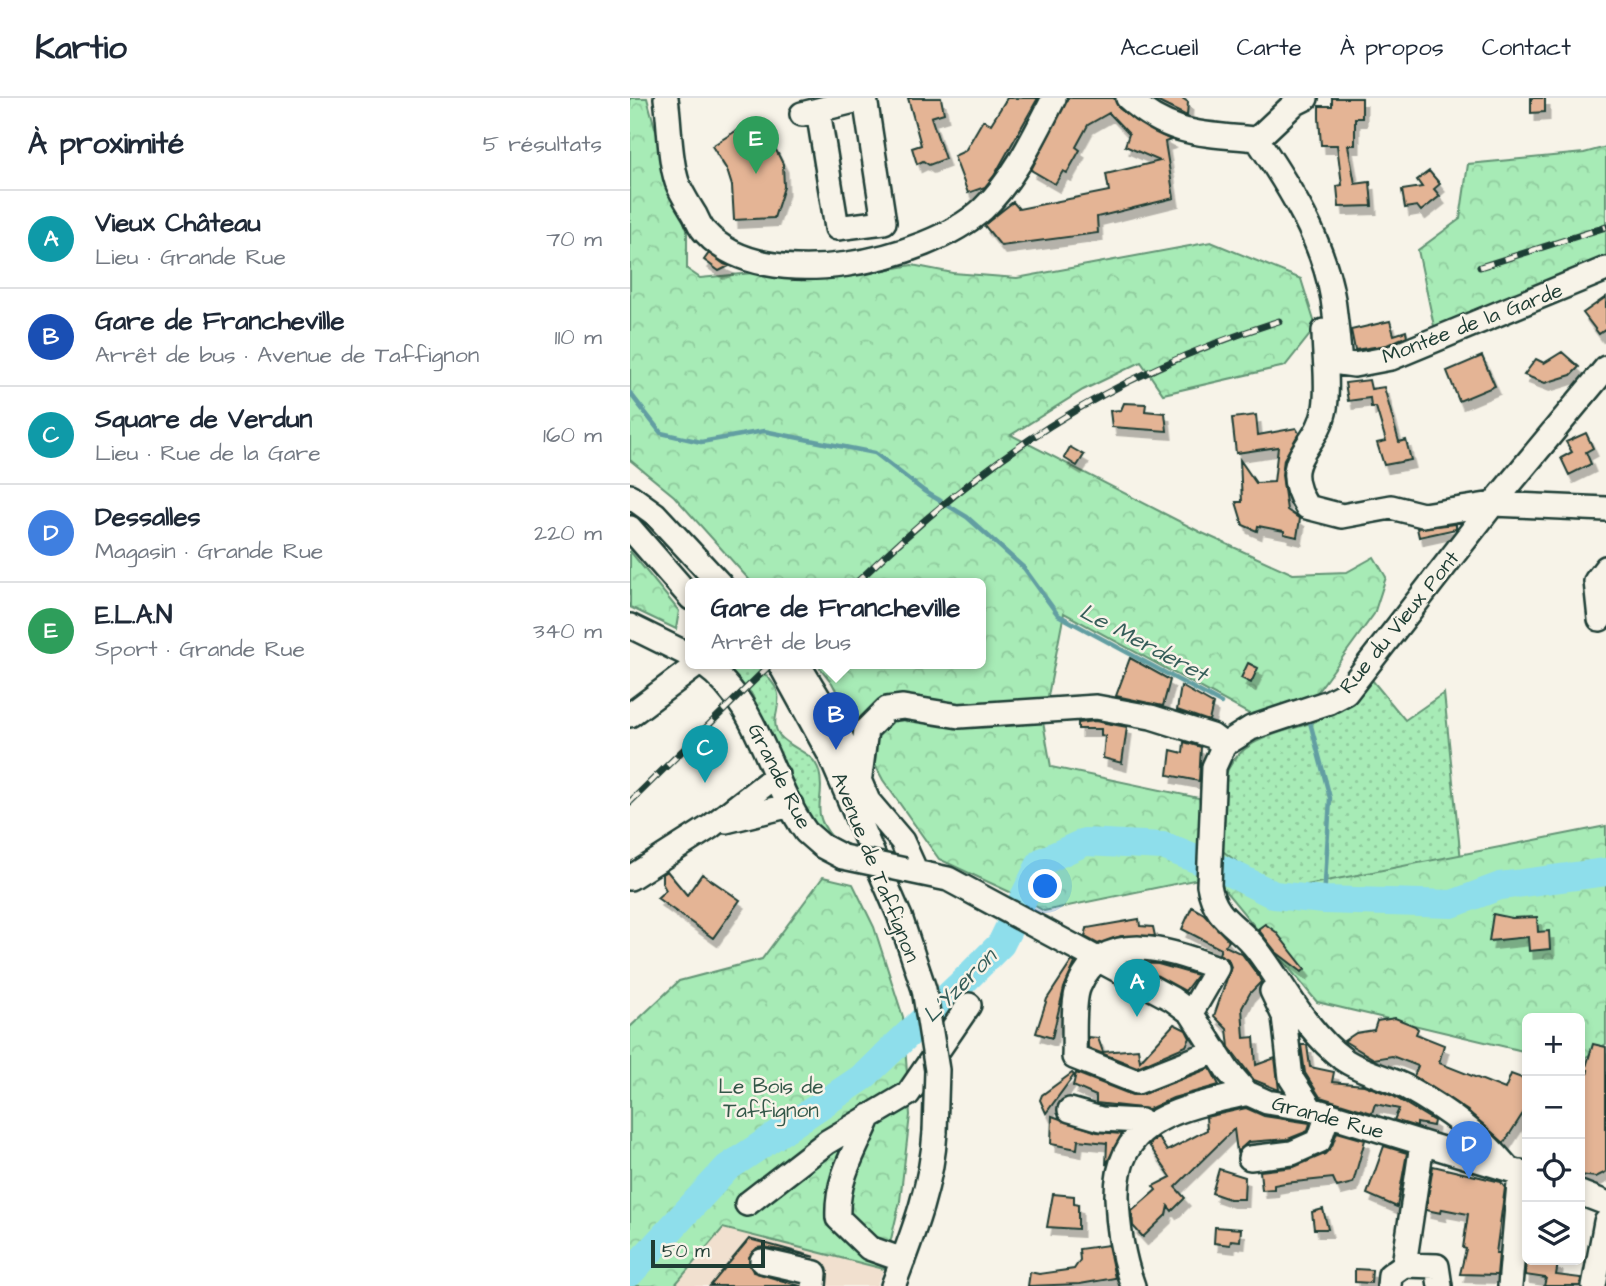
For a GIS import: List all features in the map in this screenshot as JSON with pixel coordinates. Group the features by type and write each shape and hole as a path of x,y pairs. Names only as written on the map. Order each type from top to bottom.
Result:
{"street":[{"path":"666,98 677,183 706,233 737,255 765,264 812,266 862,262 904,251 946,235 982,210 1022,160 1054,98"},
{"path":"863,98 884,222 837,228 810,112 863,98"},
{"path":"1128,98 1149,117 1186,132 1257,139 1294,104 1306,98"},
{"name":"Montée de la Garde","path":"1257,139 1287,182 1312,232 1332,296 1340,363 1354,365 1412,350 1606,269"},
{"path":"1287,182 1323,322 1325,409 1314,435 1302,450 1295,472 1298,494 1307,507 1342,516 1391,507 1423,515 1493,504 1606,509"},
{"path":"1493,504 1606,368"},
{"path":"630,496 654,514 714,578"},
{"name":"Rue du Vieux Pont","path":"1224,745 1251,728 1329,702 1346,693 1493,504"},
{"path":"630,528 685,591"},
{"path":"1600,619 1596,581 1606,568"},
{"path":"630,626 685,647"},
{"path":"630,715 693,669"},
{"name":"Grande Rue","path":"707,669 723,680 743,705 806,832 822,846 843,857 947,879 1172,999 1191,1013 1247,1093 1267,1102 1320,1112 1518,1171"},
{"name":"Avenue de Taffignon","path":"782,669 830,755 900,917 924,989 937,1070 934,1155 919,1220 893,1286"},
{"path":"801,669 838,730 860,776 868,801 902,841 911,871"},
{"path":"630,698 665,688"},
{"path":"860,776 866,730 887,709 903,707 959,716 1096,707 1152,717 1212,736 1224,745 1214,767 1208,840 1211,900 1219,914 1257,948 1309,1027 1345,1060 1407,1088 1488,1145 1518,1171 1510,1284"},
{"path":"838,730 866,730"},
{"path":"630,878 710,827 777,775"},
{"path":"710,827 748,814 791,805"},
{"path":"1191,1013 1217,968 1176,951 1143,947 1091,956 1078,988 1074,1057 1137,1082 1216,1051"},
{"path":"1250,1157 1292,1153 1319,1141 1320,1112 1292,1078 1284,1016 1271,990 1269,967"},
{"path":"747,1204 827,1142 908,1094 970,1005"},
{"path":"1133,1286 1121,1252 1117,1174 1126,1147 1149,1125 1191,1107 1247,1093"},
{"path":"1070,1110 1101,1119 1141,1121 1149,1125"},
{"path":"870,1116 844,1169 837,1196 838,1218 869,1248 903,1260"},
{"path":"1404,1265 1422,1144"},
{"path":"1585,1197 1605,1208 1596,1275"},
{"path":"762,1261 815,1273 814,1286"},
{"path":"1389,1286 1390,1275 1404,1265 1437,1266 1440,1286"}],"shaded area":[{"path":"723,1228 884,1269 876,1286 674,1286"}],"green space":[{"path":"630,98 647,98 670,183 687,230 687,269 700,278 753,273 795,280 851,276 912,265 953,273 1017,278 1211,242 1301,279 1316,327 1285,366 1163,394 1141,362 1083,390 1011,435 1200,532 1293,574 1347,572 1374,557 1386,577 1374,614 1313,698 1251,715 1064,613 1043,722 1051,767 1199,798 1208,840 1276,891 1606,826 1606,1044 1585,1058 1585,1013 1522,1013 1522,1051 1317,1002 1213,876 1044,911 939,859 883,780 832,683 821,669 986,669 986,578 748,578 674,496 630,460"},
{"path":"1606,147 1606,263 1435,331 1418,250 1460,219 1468,164 1584,153"},
{"path":"630,551 679,611 676,629 630,607"},
{"path":"728,669 760,669 775,686 778,700 775,726 785,741 816,764 821,781 819,811 832,837 812,822 751,693"},
{"path":"1372,680 1405,720 1444,693 1464,890 1276,891 1213,849 1223,783 1233,761 1254,743 1328,715 1348,702"},
{"name":"Le Bois de Taffignon","path":"823,877 853,884 874,927 903,1017 910,1115 900,1201 884,1269 723,1228 674,1286 630,1286 630,1027 679,981 762,959"}],"building":[{"path":"908,98 941,98 944,113 931,117 945,159 929,165 923,161 917,164 912,148 921,145"},
{"path":"1007,98 1038,98 994,176 985,187 968,193 954,156 965,151 983,120 991,124"},
{"path":"1068,98 1114,98 1119,108 1135,121 1171,140 1165,142 1174,198 1097,217 1098,233 1001,246 984,225 1013,202 1019,209 1109,191 1106,174 1160,161 1125,146 1129,134 1109,113 1088,125 1076,147 1080,150 1067,173 1063,171 1055,184 1031,170"},
{"path":"1150,98 1182,98 1188,102 1187,116"},
{"path":"1332,98 1362,98 1362,118 1355,118 1355,145 1348,145 1355,184 1370,182 1372,206 1339,207 1337,186 1342,185 1337,145 1321,145 1319,118 1319,106 1332,106"},
{"path":"1531,98 1545,98 1545,112 1531,113"},
{"path":"747,124 774,146 783,164 784,187 774,218 734,220 732,186 727,170 712,146"},
{"path":"1429,171 1440,184 1434,189 1440,196 1421,211 1417,206 1405,208 1402,190 1422,187 1417,180"},
{"path":"709,253 729,266 719,271 704,260"},
{"path":"1606,297 1606,329 1599,334 1583,313"},
{"path":"1390,321 1394,335 1406,331 1407,336 1387,345 1355,350 1351,330"},
{"path":"1562,352 1579,367 1571,375 1545,383 1524,375 1536,359 1544,363"},
{"path":"1482,356 1495,386 1459,401 1447,371"},
{"path":"1369,380 1371,389 1384,387 1399,442 1406,440 1411,460 1384,465 1377,443 1386,441 1376,407 1371,407 1370,398 1348,401 1345,383"},
{"path":"1124,403 1146,404 1145,411 1165,413 1167,431 1112,427 1110,411 1121,410"},
{"path":"1256,415 1258,435 1296,428 1299,433 1284,459 1282,475 1287,510 1300,519 1297,537 1284,534 1284,531 1258,526 1257,531 1243,525 1236,502 1242,502 1240,460 1256,483 1274,482 1278,447 1236,453 1232,418"},
{"path":"1586,433 1593,448 1586,452 1591,464 1569,475 1561,458 1572,452 1566,442"},
{"path":"1070,447 1084,455 1077,466 1064,458"},
{"path":"1456,524 1456,529 1419,537 1417,528"},
{"path":"1130,658 1170,680 1163,706 1116,696"},
{"path":"1248,663 1258,668 1251,683 1241,678"},
{"path":"1181,686 1213,704 1209,721 1177,710"},
{"path":"1095,721 1127,727 1122,763 1103,758 1105,736 1101,735 1101,729 1078,729 1078,723"},
{"path":"1184,742 1201,747 1199,781 1168,775 1171,750 1183,753"},
{"path":"667,871 687,895 702,874 740,900 713,938 657,898 666,890 662,883 662,874"},
{"path":"1192,907 1204,914 1229,941 1225,946 1242,954 1259,977 1261,982 1250,993 1242,1008 1244,1038 1254,1037 1256,1065 1275,1058 1279,1090 1254,1080 1229,1047 1227,1029 1214,1016 1231,967 1228,959 1219,954 1221,949 1182,929"},
{"path":"1493,914 1512,918 1537,917 1538,932 1549,931 1550,949 1529,951 1528,937 1489,941"},
{"path":"1139,919 1140,926 1153,927 1155,936 1121,936 1098,944 1085,937 1087,928"},
{"path":"1265,924 1276,932 1305,969 1302,972 1276,952 1258,929"},
{"path":"1072,961 1075,963 1064,988 1052,1038 1036,1033 1047,999"},
{"path":"1134,963 1158,964 1197,975 1185,991"},
{"path":"1395,1018 1415,1026 1418,1029 1416,1034 1444,1045 1439,1063 1505,1089 1511,1074 1522,1078 1522,1115 1504,1143 1468,1111 1414,1076 1418,1066 1392,1056 1374,1059 1344,1041 1356,1033 1374,1030 1377,1021"},
{"path":"1174,1024 1186,1030 1190,1038 1186,1046 1137,1067 1088,1048 1088,1037 1098,1038 1103,1052 1138,1049 1140,1061"},
{"path":"1593,1044 1606,1047 1606,1172 1596,1177 1585,1176 1585,1086 1588,1070 1585,1070"},
{"path":"1301,1045 1307,1045 1310,1067 1334,1072 1332,1082 1364,1085 1393,1096 1434,1121 1433,1126 1417,1123 1417,1127 1394,1120 1399,1109 1375,1104 1372,1113 1320,1097 1305,1073"},
{"path":"1210,1068 1219,1085 1173,1098 1149,1109 1096,1103 1096,1096 1073,1086 1076,1073 1132,1095 1141,1095"},
{"path":"1072,1073 1074,1075 1046,1113 1040,1100 1042,1095"},
{"path":"1246,1108 1264,1116 1310,1123 1308,1131 1288,1139 1248,1142 1237,1152 1234,1129 1175,1187 1185,1198 1172,1211 1168,1206 1166,1215 1143,1237 1133,1226 1132,1211 1156,1190 1153,1186 1171,1177 1149,1145 1158,1137 1167,1151 1207,1130 1206,1117"},
{"path":"1052,1116 1097,1132 1122,1134 1106,1165 1107,1143 1078,1140 1077,1149 1051,1144"},
{"path":"1337,1132 1365,1140 1353,1183 1337,1187 1333,1178 1285,1183 1274,1185 1274,1189 1262,1190 1260,1171 1294,1167 1325,1154 1332,1146"},
{"path":"1384,1146 1407,1153 1397,1207 1367,1194"},
{"path":"1433,1166 1501,1182 1505,1188 1496,1253 1499,1253 1497,1275 1460,1274 1466,1249 1463,1248 1468,1214 1442,1209 1441,1213 1426,1210"},
{"path":"1219,1169 1245,1177 1244,1199 1229,1199 1212,1193"},
{"path":"1053,1194 1074,1196 1074,1204 1078,1205 1078,1229 1047,1227"},
{"path":"1323,1209 1328,1229 1314,1229 1312,1212"},
{"path":"1215,1227 1241,1229 1240,1241 1231,1240 1230,1245 1214,1243"},
{"path":"749,1239 815,1257 764,1247 757,1248 749,1257 753,1272 800,1286 710,1286"},
{"path":"1108,1245 1115,1278 1080,1284 1028,1286 1030,1272 1039,1274 1074,1269 1080,1260 1079,1249"},
{"path":"1526,1265 1558,1265 1556,1275 1581,1278 1580,1286 1544,1286 1546,1278 1525,1275"},
{"path":"1355,1269 1372,1270 1371,1283 1355,1282"}],"waterway":[{"path":"630,393 661,433 701,442 764,431 875,453 924,491 967,517 1024,568 1058,615 1221,703"},
{"name":"Le Merderet","path":"1310,722 1330,798 1324,900"},
{"name":"L'Yzeron","path":"630,1273 727,1168 863,1077 1001,944 1041,862 1085,842 1163,846 1226,871 1274,895 1324,900 1452,904 1500,886 1606,872"}],"railway":[{"path":"1480,267 1606,227"},
{"path":"861,578 952,497 1050,426 1156,368 1215,343 1279,321"},
{"path":"630,802 766,669"}],"place":[{"name":"E.L.A.N","path":"756,174"},
{"name":"Gare de Francheville","path":"836,750"},
{"name":"Square de Verdun","path":"705,783"},
{"name":"Vieux Château","path":"1137,1017"},
{"name":"Dessalles","path":"1469,1179"}]}
